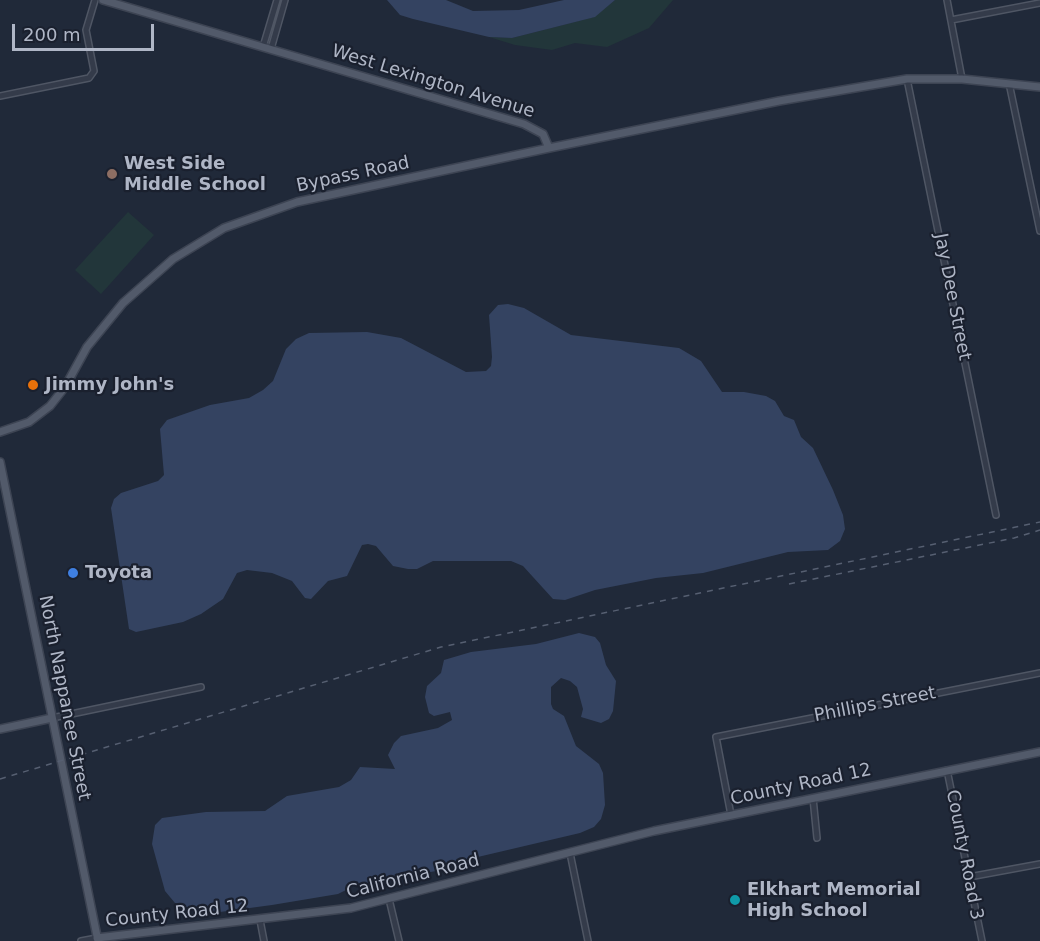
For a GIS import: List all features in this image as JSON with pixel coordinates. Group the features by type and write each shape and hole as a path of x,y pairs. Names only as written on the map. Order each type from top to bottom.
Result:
{"main road":[{"name":"West Lexington Avenue","path":"103,0 524,124 543,134 549,148"},
{"path":"549,148 779,100 907,79 962,78 1040,87"},
{"name":"Bypass Road","path":"0,432 29,422 50,406 65,387 99,331 123,303 173,259 224,228 297,202 549,148"},
{"name":"North Nappanee Street","path":"0,462 97,939"},
{"path":"0,729 52,718"},
{"name":"County Road 12","path":"570,854 654,831 1040,752"},
{"name":"California Road","path":"260,920 315,914 389,899 570,854"},
{"name":"County Road 12","path":"97,939 260,920"}],"street":[{"path":"0,88 1,96 89,78 94,71 86,30 95,0"},
{"path":"267,48 277,0"},
{"path":"267,48 285,0"},
{"path":"947,0 962,78"},
{"path":"951,20 1040,3"},
{"name":"Jay Dee Street","path":"907,79 996,515"},
{"path":"1009,82 1040,231"},
{"name":"Phillips Street","path":"730,815 716,737 1040,673"},
{"path":"52,718 201,687"},
{"name":"County Road 3","path":"947,770 982,941"},
{"path":"813,798 817,838"},
{"path":"570,854 588,941"},
{"path":"969,877 1040,864"},
{"path":"389,899 399,941"},
{"path":"260,920 264,941"},
{"path":"81,941 97,939"}],"green space":[{"path":"615,0 673,0 649,28 607,47 575,43 552,50 515,45 489,37 512,38 594,17"},
{"path":"128,212 154,235 101,294 75,270"}],"water":[{"path":"387,0 446,0 473,11 519,10 564,0 615,0 595,17 512,38 489,37 413,19 400,15"},
{"path":"508,304 524,308 571,335 679,348 701,361 722,392 744,392 766,396 775,401 784,416 794,420 801,437 813,448 833,490 843,515 845,529 840,541 828,550 788,552 703,573 656,578 595,590 565,600 553,599 523,566 511,561 433,561 417,569 408,569 393,566 376,546 368,544 362,545 347,576 328,581 311,599 305,598 292,581 272,573 247,570 237,573 223,599 201,614 183,622 136,632 129,629 111,508 114,499 121,493 158,481 164,475 160,429 167,420 210,405 249,398 263,390 273,381 286,349 296,339 309,333 367,332 401,338 466,372 486,371 491,366 492,357 489,315 498,305"},
{"path":"579,633 595,637 600,643 606,665 616,681 613,711 609,719 601,723 581,717 583,709 577,687 561,678 551,687 551,704 553,709 564,716 576,746 599,764 603,773 605,805 601,819 594,827 580,833 465,860 436,871 354,886 338,894 272,905 205,914 175,903 165,891 152,844 155,825 162,818 206,812 265,811 287,796 339,787 351,780 360,767 395,769 388,755 394,743 401,736 438,728 452,720 450,712 434,716 429,713 425,697 427,686 441,673 444,660 471,652 536,644"}],"railway":[{"path":"0,779 441,647 1040,522"},
{"path":"789,584 1014,538 1040,530"}],"place":[{"name":"West Side Middle School","path":"112,174"},
{"name":"Jimmy John's","path":"33,385"},
{"name":"Toyota","path":"73,573"},
{"name":"Elkhart Memorial High School","path":"735,900"}]}
